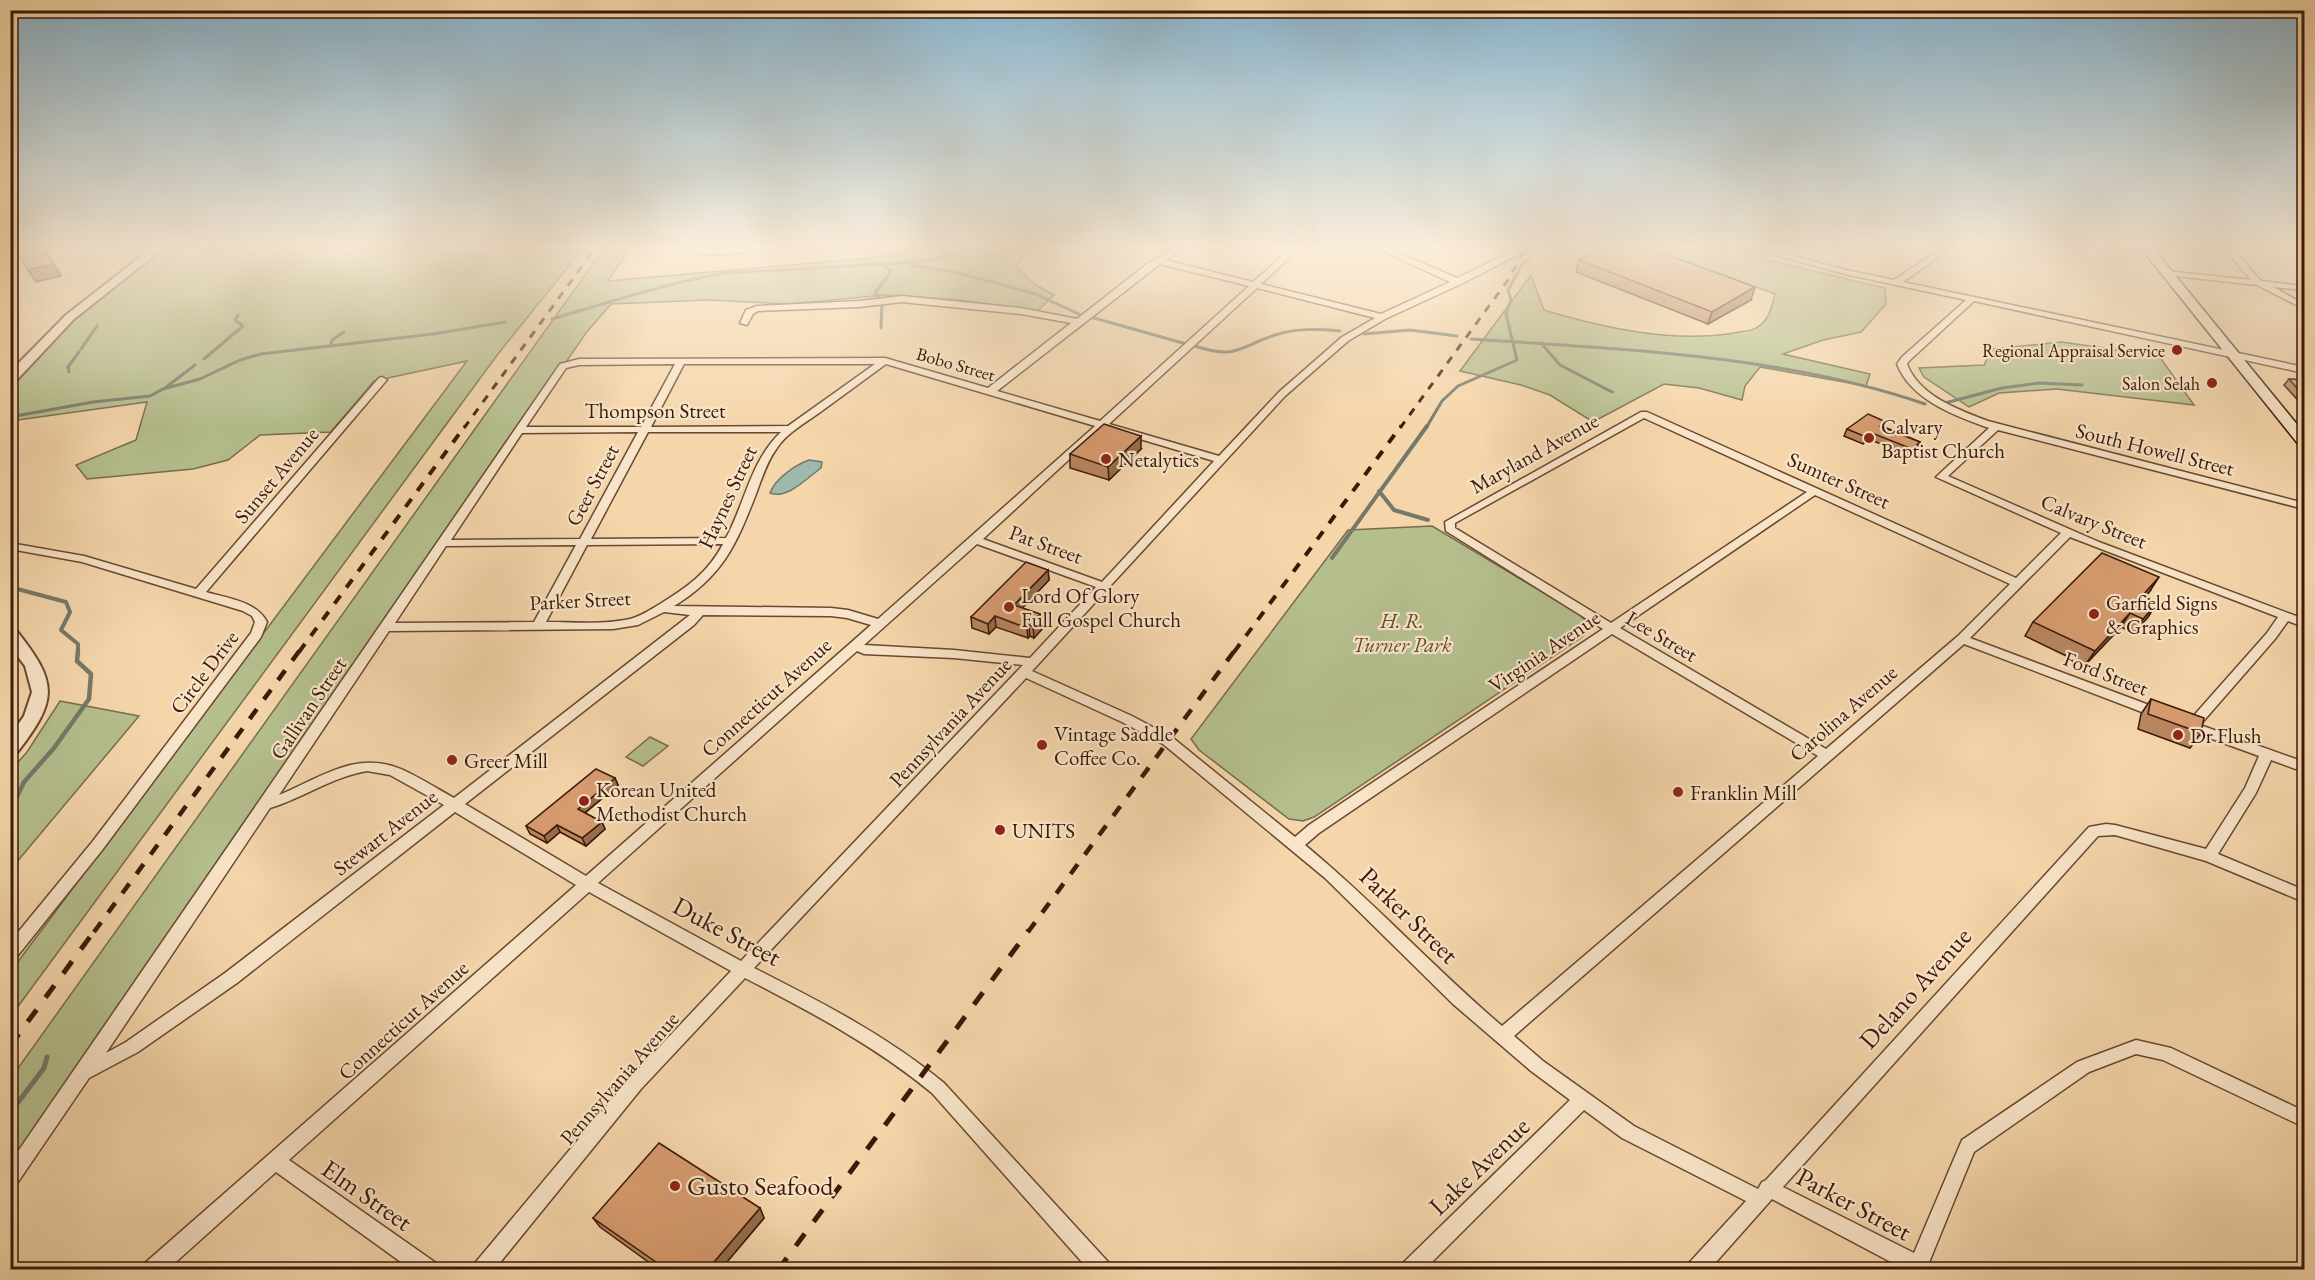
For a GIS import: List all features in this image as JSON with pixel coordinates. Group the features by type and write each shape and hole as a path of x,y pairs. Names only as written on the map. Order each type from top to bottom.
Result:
{"main road":[{"path":"2194,307 2304,442"}],"street":[{"path":"10,380 70,317 83,307"},
{"path":"744,323 749,312 757,309 803,307"},
{"path":"976,307 1021,311 1077,322"},
{"path":"991,391 1097,307"},
{"name":"Connecticut Avenue","path":"152,1269 975,540 1231,307"},
{"path":"1341,307 1382,317"},
{"name":"Pennsylvania Avenue","path":"482,1269 635,1084 1029,667 1282,394 1311,366 1345,339 1404,307"},
{"name":"South Howell Street","path":"1963,307 1905,359 1903,369 1914,383 1939,403 1961,416 2304,506"},
{"path":"2014,307 2304,370"},
{"name":"Bobo Street","path":"563,366 579,362 885,361 1222,460"},
{"name":"Haynes Street","path":"664,608 708,575 720,560 730,542 766,456 790,429 885,361"},
{"name":"Geer Street","path":"538,626 681,362"},
{"name":"Gallivan Street","path":"10,1179 85,1072 563,366"},
{"name":"Sunset Avenue","path":"198,594 382,380"},
{"name":"Sumter Street","path":"1644,414 2018,583"},
{"name":"Maryland Avenue","path":"1450,529 1452,519 1644,414"},
{"name":"Calvary Street","path":"1996,427 1941,477 2068,533 2304,623"},
{"name":"Thompson Street","path":"520,430 790,429"},
{"name":"Virginia Avenue","path":"1296,845 1314,829 1815,491"},
{"name":"Lee Street","path":"1450,529 1612,629 1826,755"},
{"name":"Carolina Avenue","path":"1502,1035 1962,639 2068,533"},
{"name":"Pat Street","path":"975,540 1103,586"},
{"path":"443,543 730,542"},
{"name":"Circle Drive","path":"10,546 73,556 254,611 261,622 257,634 98,845 10,954"},
{"name":"Parker Street","path":"386,627 623,624 643,619 664,608 700,611 831,612 848,614 880,624"},
{"name":"Stewart Avenue","path":"85,1072 132,1047 188,1009 455,805 690,622 700,611"},
{"path":"2192,726 2271,636 2285,616"},
{"path":"10,634 31,659 39,674 41,690 32,720 10,749"},
{"name":"Ford Street","path":"1962,639 2304,767"},
{"name":"Parker Street","path":"855,645 864,650 954,654 1029,667 1158,735 1330,874 1459,999 1538,1066 1628,1132 1763,1193 1916,1267"},
{"path":"2209,855 2251,789 2267,753"},
{"name":"Duke Street","path":"266,804 289,798 360,765 380,766 455,805 588,884 777,986 910,1063 938,1088 1102,1269"},
{"name":"Delano Avenue","path":"1696,1269 2094,831 2115,830 2209,855 2304,896"},
{"path":"1916,1267 1968,1146 2083,1067 2136,1047 2165,1053 2304,1119"},
{"name":"Lake Avenue","path":"1410,1269 1583,1099"},
{"name":"Elm Street","path":"276,1161 429,1269"}],"green space":[{"path":"83,307 536,307 498,354 11,1016 11,971 467,361 374,381 331,432 260,435 228,460 193,469 87,479 76,465 136,440 147,402 11,421 11,388"},
{"path":"562,307 609,307 586,333 11,1167 11,1078"},
{"path":"1008,307 1042,307 1038,311"},
{"path":"1508,307 1543,307 1544,310 1614,328 1686,336 1710,336 1751,330 1767,318 1772,307 1884,307 1861,332 1823,340 1783,354 1870,374 1866,386 1760,367 1745,386 1742,400 1699,388 1664,384 1593,422 1550,395 1521,385 1460,371"},
{"path":"2062,342 2159,356 2194,405 2057,389 1999,393 1969,407 1924,377 1919,368 1984,365 1992,349"},
{"name":"H. R. Turner Park","path":"1432,526 1579,614 1592,627 1582,637 1314,817 1303,821 1289,819 1199,750 1191,739 1348,530"},
{"path":"60,701 139,716 11,869 11,770 27,752"},
{"path":"650,737 668,746 643,766 626,757"}],"shaded area":[{"path":"809,460 822,462 821,468 790,491 770,493 786,473"}],"building":[{"path":"1699,307 1721,307 1712,312"},
{"path":"2289,379 2304,380 2304,396"},
{"path":"1868,414 1886,422 1880,426 1920,442 1912,449 1872,433 1866,437 1847,429"},
{"path":"1104,424 1141,436 1108,467 1070,454"},
{"name":"Garfield Signs & Graphics","path":"2102,553 2159,577 2142,596 2157,603 2143,619 2130,613 2095,651 2033,622"},
{"path":"1026,562 1048,570 1014,605 1040,614 1038,616 1042,618 1033,627 1029,625 1027,628 995,616 988,624 971,617"},
{"path":"2151,699 2204,718 2201,733 2148,714"},
{"name":"Korean United Methodist Church","path":"596,769 615,778 578,809 602,822 582,838 557,825 544,836 526,826"},
{"name":"Gusto Seafood","path":"659,1143 760,1208 708,1269 666,1269 593,1218"}],"waterway":[{"path":"552,319 593,307"},
{"path":"881,328 882,307"},
{"path":"1063,307 1079,314"},
{"path":"1509,307 1506,314 1513,342"},
{"path":"204,359 243,326 235,320 238,315"},
{"path":"1094,318 1183,343"},
{"path":"10,417 93,402 150,396 163,389 200,379 240,360 261,354 433,334 505,322"},
{"path":"81,349 97,326"},
{"path":"1364,334 1410,330 1457,336"},
{"path":"1195,346 1229,352 1291,331 1340,331"},
{"path":"331,345 332,340 344,332"},
{"path":"1471,339 1513,342"},
{"path":"1426,428 1442,401 1458,386 1517,360 1513,342"},
{"path":"1513,342 1541,343"},
{"path":"1541,343 1643,351 1758,365 1871,388 1925,404"},
{"path":"1541,343 1560,365 1612,392"},
{"path":"69,372 68,367 79,352"},
{"path":"165,388 195,365"},
{"path":"1945,403 2002,388 2039,383 2082,385"},
{"path":"1380,492 1427,426"},
{"path":"1332,558 1380,492"},
{"path":"1380,492 1394,510 1428,520"},
{"path":"10,587 66,602 70,612 61,630 78,644 78,650"},
{"path":"10,811 24,782 54,748 89,699 91,674 77,661 78,650"},
{"path":"10,1113 44,1068 47,1057"}],"railway":[{"path":"464,428 552,307"},
{"path":"1400,428 1488,307"},
{"path":"299,652 465,426"},
{"path":"1234,652 1401,426"},
{"path":"94,932 300,650"},
{"path":"1028,932 1235,650"},
{"path":"10,1046 95,930"},
{"path":"778,1270 1029,930"}],"place":[{"name":"Regional Appraisal Service","path":"2177,350"},
{"name":"Salon Selah","path":"2212,383"},
{"name":"Calvary Baptist Church","path":"1869,438"},
{"name":"Netalytics","path":"1106,459"},
{"name":"Lord Of Glory Full Gospel Church","path":"1009,607"},
{"name":"Garfield Signs & Graphics","path":"2094,614"},
{"name":"Dr Flush","path":"2178,735"},
{"name":"Vintage Saddle Coffee Co.","path":"1042,745"},
{"name":"Greer Mill","path":"452,760"},
{"name":"Franklin Mill","path":"1678,792"},
{"name":"Korean United Methodist Church","path":"584,801"},
{"name":"UNITS","path":"1000,830"},
{"name":"Gusto Seafood","path":"675,1186"}]}
